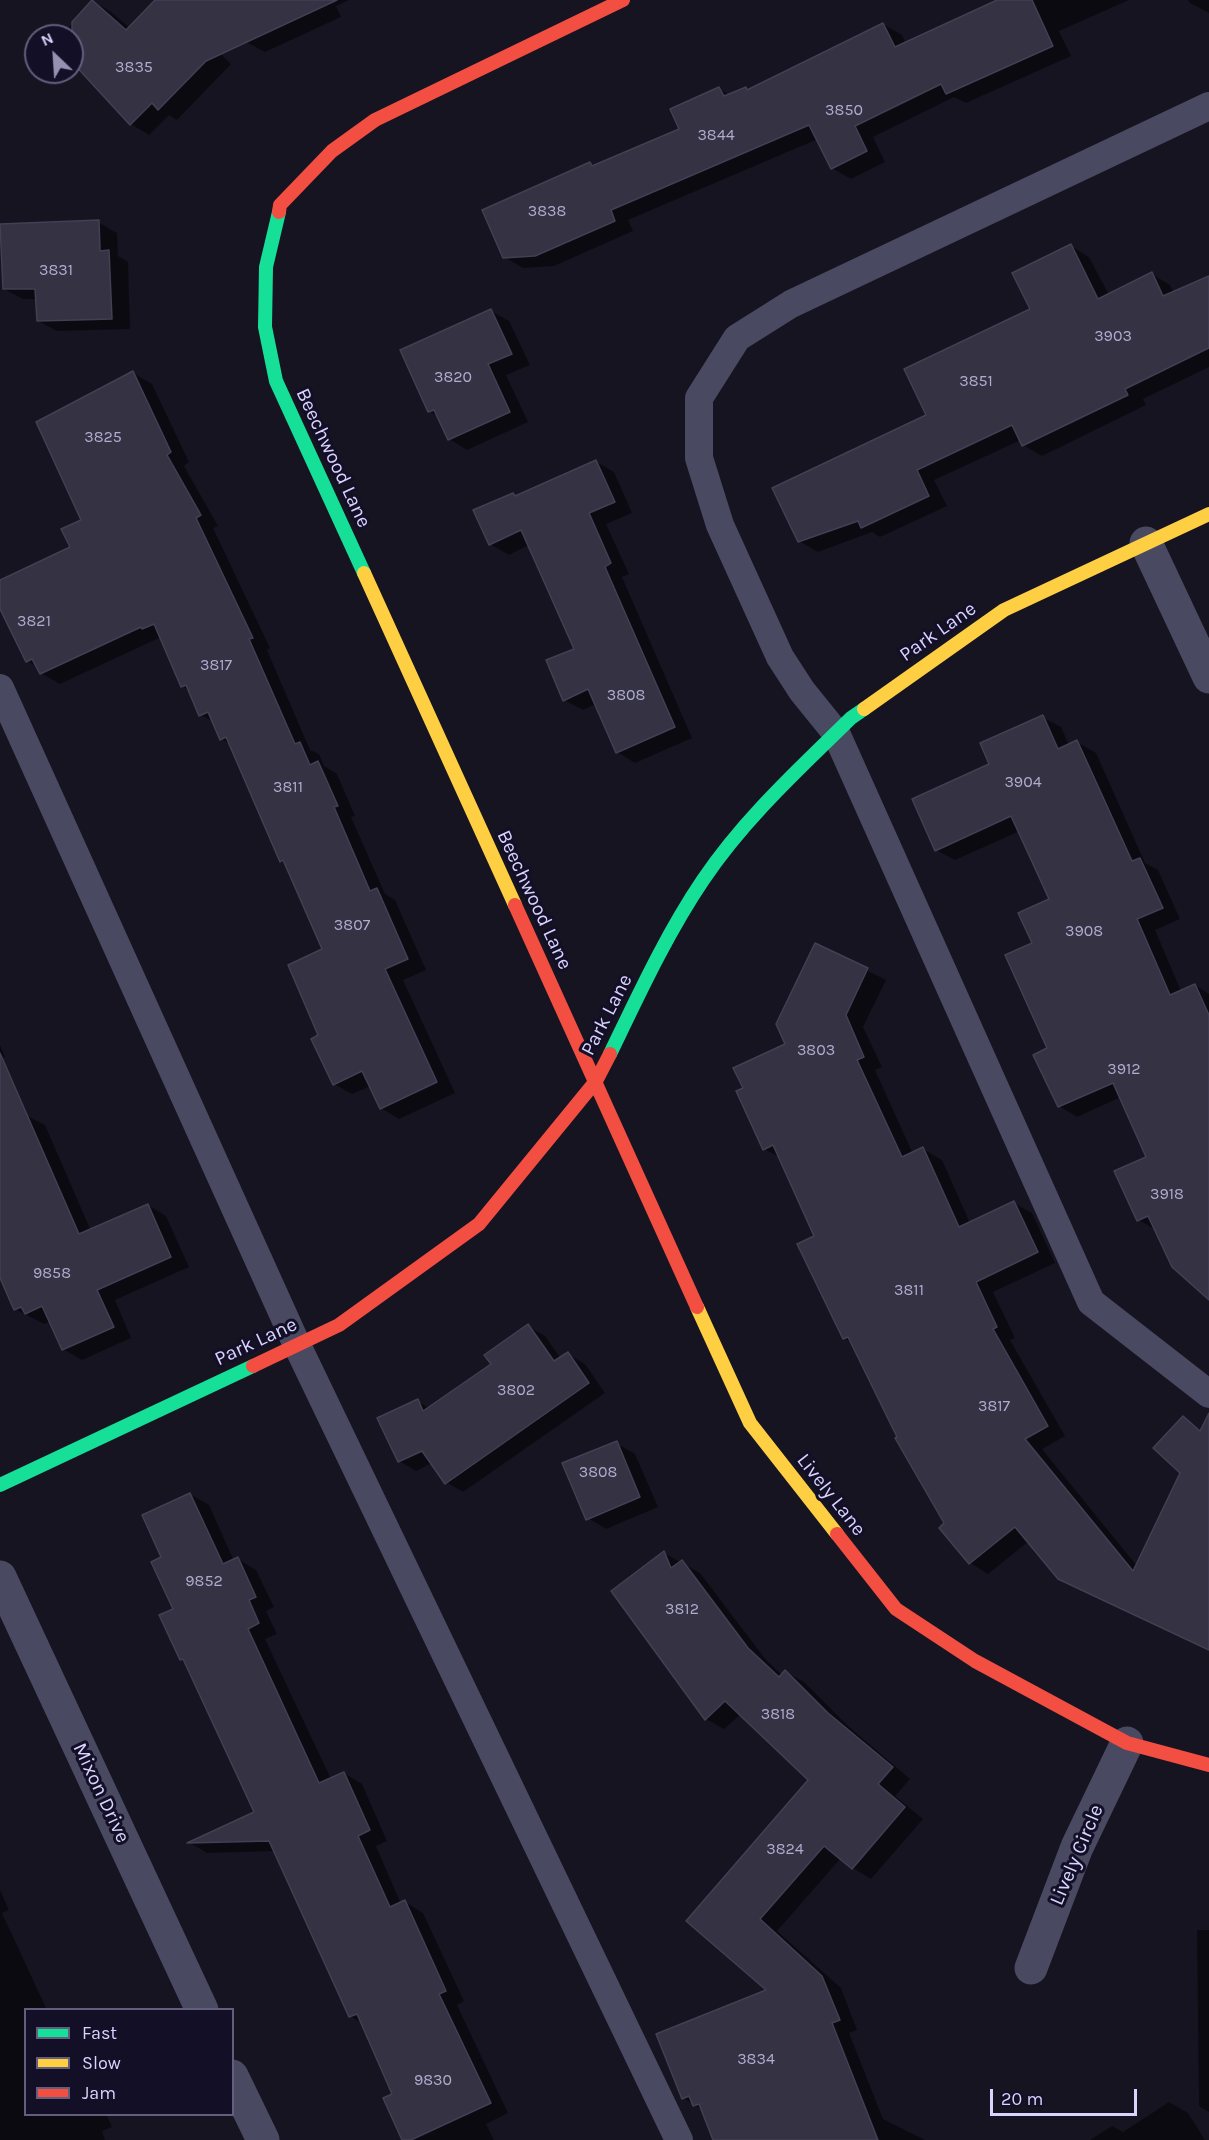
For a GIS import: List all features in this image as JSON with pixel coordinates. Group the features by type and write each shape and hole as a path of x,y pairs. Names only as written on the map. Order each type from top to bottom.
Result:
{"street":[{"name":"Beechwood Lane","path":"596,1081 276,381 265,327 266,267 280,205 340,145 375,120 623,0"},
{"name":"Park Lane","path":"0,1485 339,1325 479,1224 596,1081 655,963 703,880 764,803 851,718 1004,610 1209,514"},
{"path":"1146,543 1209,677"},
{"name":"Lively Lane","path":"596,1081 750,1424 896,1609 975,1661 1127,1743 1209,1766"},
{"name":"Mixon Drive","path":"0,1577 201,2008"},
{"name":"Lively Circle","path":"1031,1968 1077,1847 1127,1743"},
{"path":"234,2080 262,2140"}],"lane":[{"path":"1209,106 790,304 737,338 699,398 699,458 720,525 780,657 802,691 836,733 1091,1302 1209,1394"},
{"path":"0,688 297,1345 679,2140"}],"building":[{"path":"92,0 126,30 155,0 337,0 206,61 158,110 152,103 130,125 84,75 84,24 72,24"},
{"path":"997,0 1032,0 1053,46 946,94 941,84 855,126 867,151 831,169 809,125 611,210 615,221 535,256 503,258 482,210 590,162 592,166 679,129 670,109 719,87 724,96 746,87 747,90 883,23 895,47"},
{"path":"99,220 100,251 109,250 112,319 37,321 35,289 3,289 0,224"},
{"path":"1071,244 1098,299 1152,272 1163,296 1209,276 1209,348 1125,389 1128,395 1022,446 1012,425 917,470 929,496 861,528 858,521 798,542 772,488 926,415 904,369 1030,309 1012,273"},
{"path":"491,309 512,354 488,364 510,412 448,440 434,410 428,412 400,350"},
{"path":"133,371 171,452 167,455 201,515 196,518 253,638 249,639 295,744 300,742 310,765 318,761 338,806 334,807 370,891 377,888 408,959 385,969 437,1082 380,1109 362,1071 333,1085 311,1039 318,1035 288,965 322,949 283,860 280,862 226,737 220,740 208,712 199,716 186,685 181,687 154,624 142,629 141,627 40,674 32,659 26,662 0,609 0,580 70,547 61,529 81,520 36,422"},
{"path":"596,460 615,502 589,513 611,563 605,567 675,727 616,753 588,689 563,701 546,660 574,649 521,530 489,545 473,510 513,493 515,496"},
{"path":"1043,715 1058,749 1077,740 1132,861 1140,858 1163,908 1137,919 1170,995 1195,984 1209,1015 1209,1300 1172,1267 1148,1216 1137,1221 1114,1171 1146,1157 1113,1083 1058,1107 1033,1055 1047,1048 1005,955 1032,943 1018,913 1049,899 1011,816 935,851 912,799 989,764 980,743"},
{"path":"815,943 868,968 846,1015 864,1057 857,1060 902,1157 923,1147 959,1227 1014,1201 1038,1252 976,1282 997,1327 993,1329 1048,1426 1025,1439 1133,1571 1180,1473 1153,1448 1183,1416 1200,1431 1209,1413 1209,1650 1058,1579 1015,1527 969,1564 939,1528 944,1523 895,1438 897,1437 848,1337 843,1339 797,1244 814,1236 773,1145 763,1150 736,1091 743,1088 733,1068 785,1044 776,1024"},
{"path":"0,1053 79,1234 148,1204 171,1257 97,1290 114,1327 62,1350 42,1306 25,1314 21,1307 14,1310 0,1278"},
{"path":"528,1324 554,1361 568,1352 589,1383 445,1484 422,1451 398,1462 377,1418 418,1399 423,1411 491,1364 484,1355"},
{"path":"617,1441 640,1497 586,1520 562,1463"},
{"path":"190,1493 223,1564 238,1557 256,1597 249,1600 259,1623 248,1629 319,1783 344,1772 370,1830 358,1836 390,1907 405,1900 446,1991 439,1994 491,2103 411,2140 402,2140 383,2098 392,2094 357,2014 349,2017 269,1841 187,1843 254,1812 183,1659 180,1660 159,1615 173,1609 151,1562 161,1557 142,1515"},
{"path":"664,1551 671,1568 682,1560 748,1648 779,1677 785,1670 828,1713 893,1767 878,1784 905,1807 852,1869 824,1846 760,1919 822,1976 840,2020 832,2023 878,2140 713,2140 699,2104 693,2106 689,2096 682,2099 656,2034 766,1990 686,1921 808,1780 725,1701 705,1720 611,1591"}],"traffic: fast":[{"path":"279,212 266,267 265,327 276,381 364,573"},
{"path":"610,1054 665,943 690,900 719,858 773,795 851,718 864,709"},
{"path":"0,1485 253,1366"}],"traffic: slow":[{"path":"864,709 1004,610 1209,514"},
{"path":"364,573 515,905"},
{"path":"697,1307 750,1423 837,1534"}],"traffic: jam":[{"path":"279,212 280,205 332,151 375,120 623,0"},
{"path":"515,905 697,1307"},
{"path":"253,1366 339,1325 479,1224 596,1081 610,1054"},
{"path":"837,1534 896,1609 975,1661 1127,1743 1209,1765"}]}
